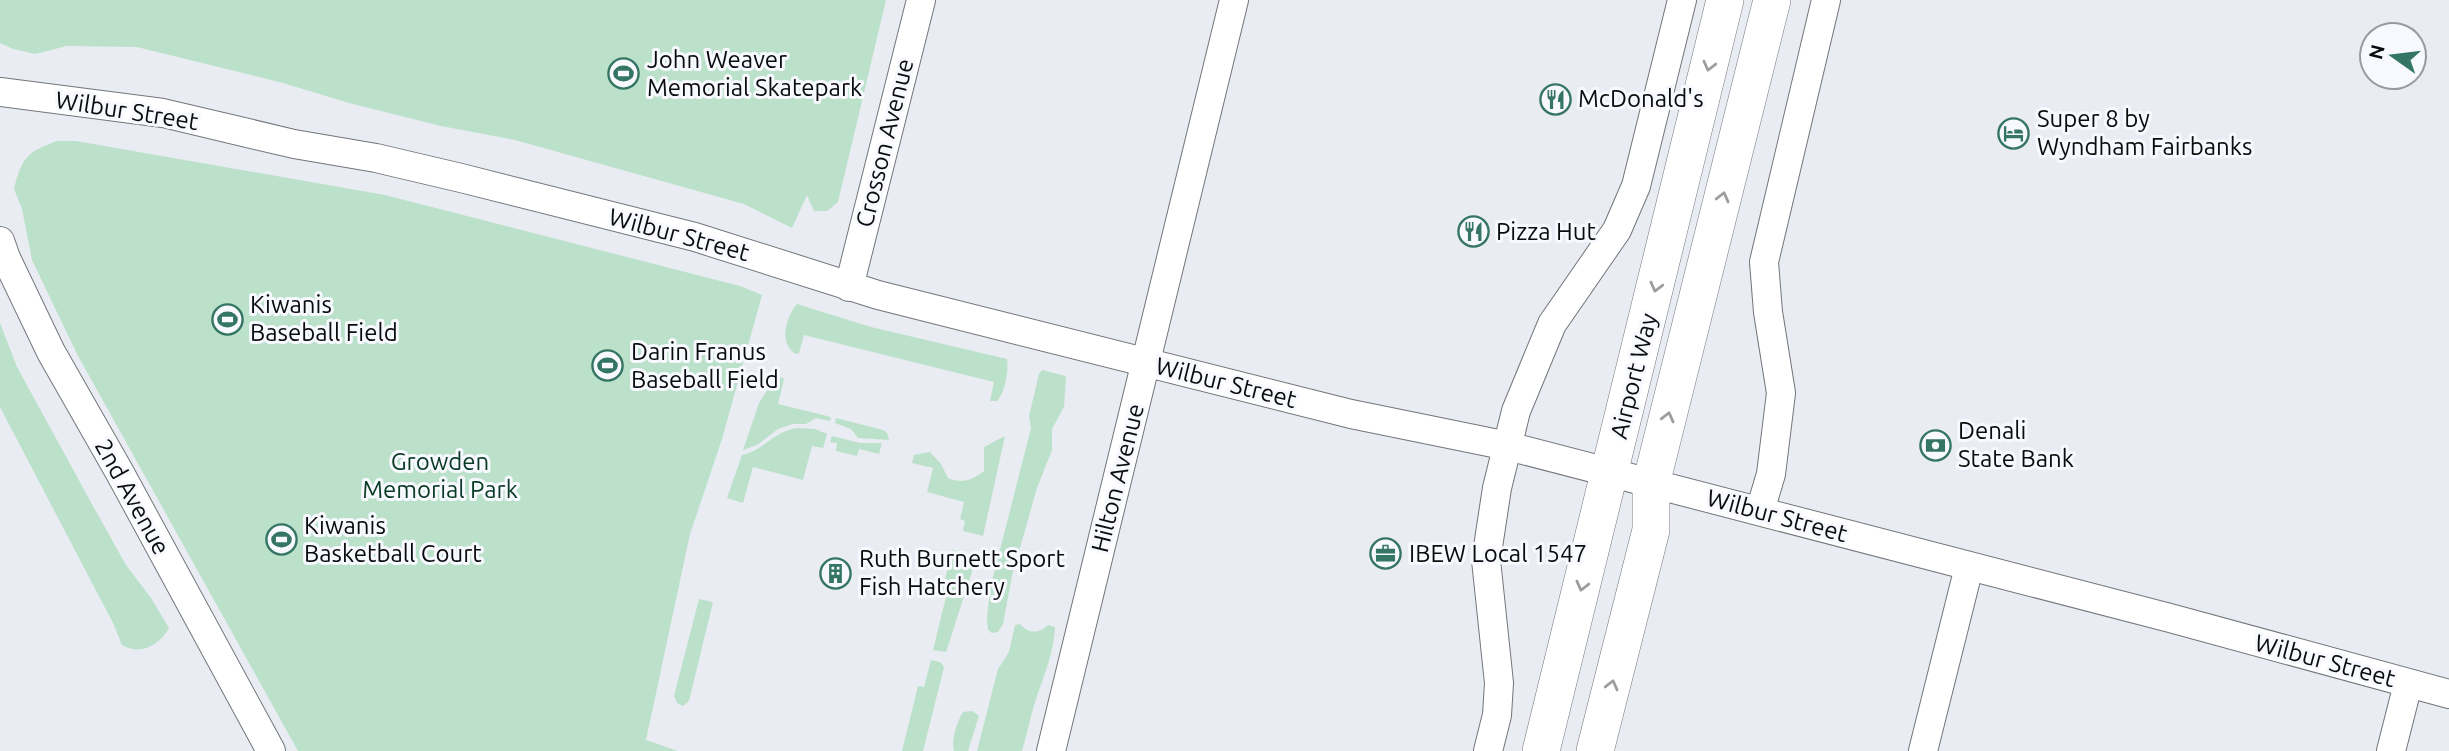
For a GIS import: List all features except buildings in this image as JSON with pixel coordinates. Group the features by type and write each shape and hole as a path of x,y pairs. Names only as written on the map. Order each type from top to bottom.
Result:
{"main road":[{"name":"Airport Way","path":"1541,751 1725,0"},
{"name":"Airport Way","path":"1595,751 1651,530 1651,484 1772,0"}],"street":[{"name":"Crosson Avenue","path":"849,287 921,0"},
{"name":"Hilton Avenue","path":"1051,751 1234,0"},
{"path":"1488,751 1497,715 1499,683 1486,560 1497,488 1516,411 1552,324 1617,230 1636,186 1682,0"},
{"path":"1760,511 1771,474 1781,393 1768,312 1764,262 1826,0"},
{"name":"Wilbur Street","path":"0,92 163,113 294,144 420,168 695,237 849,287 1351,414 1508,446 1611,472 2449,694"},
{"name":"2nd Avenue","path":"0,241 51,352 271,751"},
{"path":"1923,751 1969,567"},
{"path":"2390,751 2408,684"}],"green space":[{"path":"0,0 886,0 838,202 827,211 814,211 807,195 792,228 744,204 515,140 441,126 137,47 67,46 35,54 13,49 0,43"},
{"name":"Growden Memorial Park","path":"57,141 76,141 385,195 740,286 762,295 722,439 690,534 646,740 678,751 298,751 77,354 32,260 22,209 14,189 27,157"},
{"path":"797,304 871,327 1007,359 1007,376 1002,392 997,401 990,401 994,382 804,335 799,353 796,354 787,344 786,330"},
{"path":"0,323 17,367 93,506 126,565 169,628 149,647 136,649 122,645 0,407"},
{"path":"1042,370 1066,376 1064,407 1052,429 1052,450 1037,488 1012,576 1003,624 998,632 992,633 988,630 987,618 990,589 1031,428 1029,416"},
{"path":"775,378 784,379 778,404 831,417 830,421 816,418 806,424 793,424 778,429 757,445 743,450 759,403"},
{"path":"836,418 883,430 889,440 858,438 851,429 835,423"},
{"path":"798,428 815,429 827,434 823,448 812,446 803,480 753,467 743,503 727,498 742,455 750,453 782,433"},
{"path":"832,436 860,443 882,443 879,454 859,449 857,456 836,451 837,443 830,442"},
{"path":"1005,436 983,536 963,531 965,521 960,519 964,502 927,492 933,468 912,463 914,455 930,452 941,464 948,478 967,480 984,471 984,447"},
{"path":"952,550 977,556 946,652 933,650 946,597 941,596"},
{"path":"699,599 713,602 689,701 683,706 677,703 674,696"},
{"path":"1020,624 1034,632 1048,625 1055,627 1050,656 1022,751 977,751 998,669 1009,652 1015,625"},
{"path":"931,660 940,662 944,667 923,751 902,751 918,686 924,687"},
{"path":"972,711 979,716 968,751 954,751 954,736 963,712"}],"place":[{"name":"John Weaver Memorial Skatepark","path":"624,74"},
{"name":"McDonald's","path":"1555,99"},
{"name":"Super 8 by Wyndham Fairbanks","path":"2014,133"},
{"name":"Pizza Hut","path":"1473,232"},
{"name":"Kiwanis Baseball Field","path":"227,319"},
{"name":"Darin Franus Baseball Field","path":"608,366"},
{"name":"Denali State Bank","path":"1935,445"},
{"name":"Kiwanis Basketball Court","path":"281,540"},
{"name":"IBEW Local 1547","path":"1386,554"},
{"name":"Ruth Burnett Sport Fish Hatchery","path":"836,573"}]}
